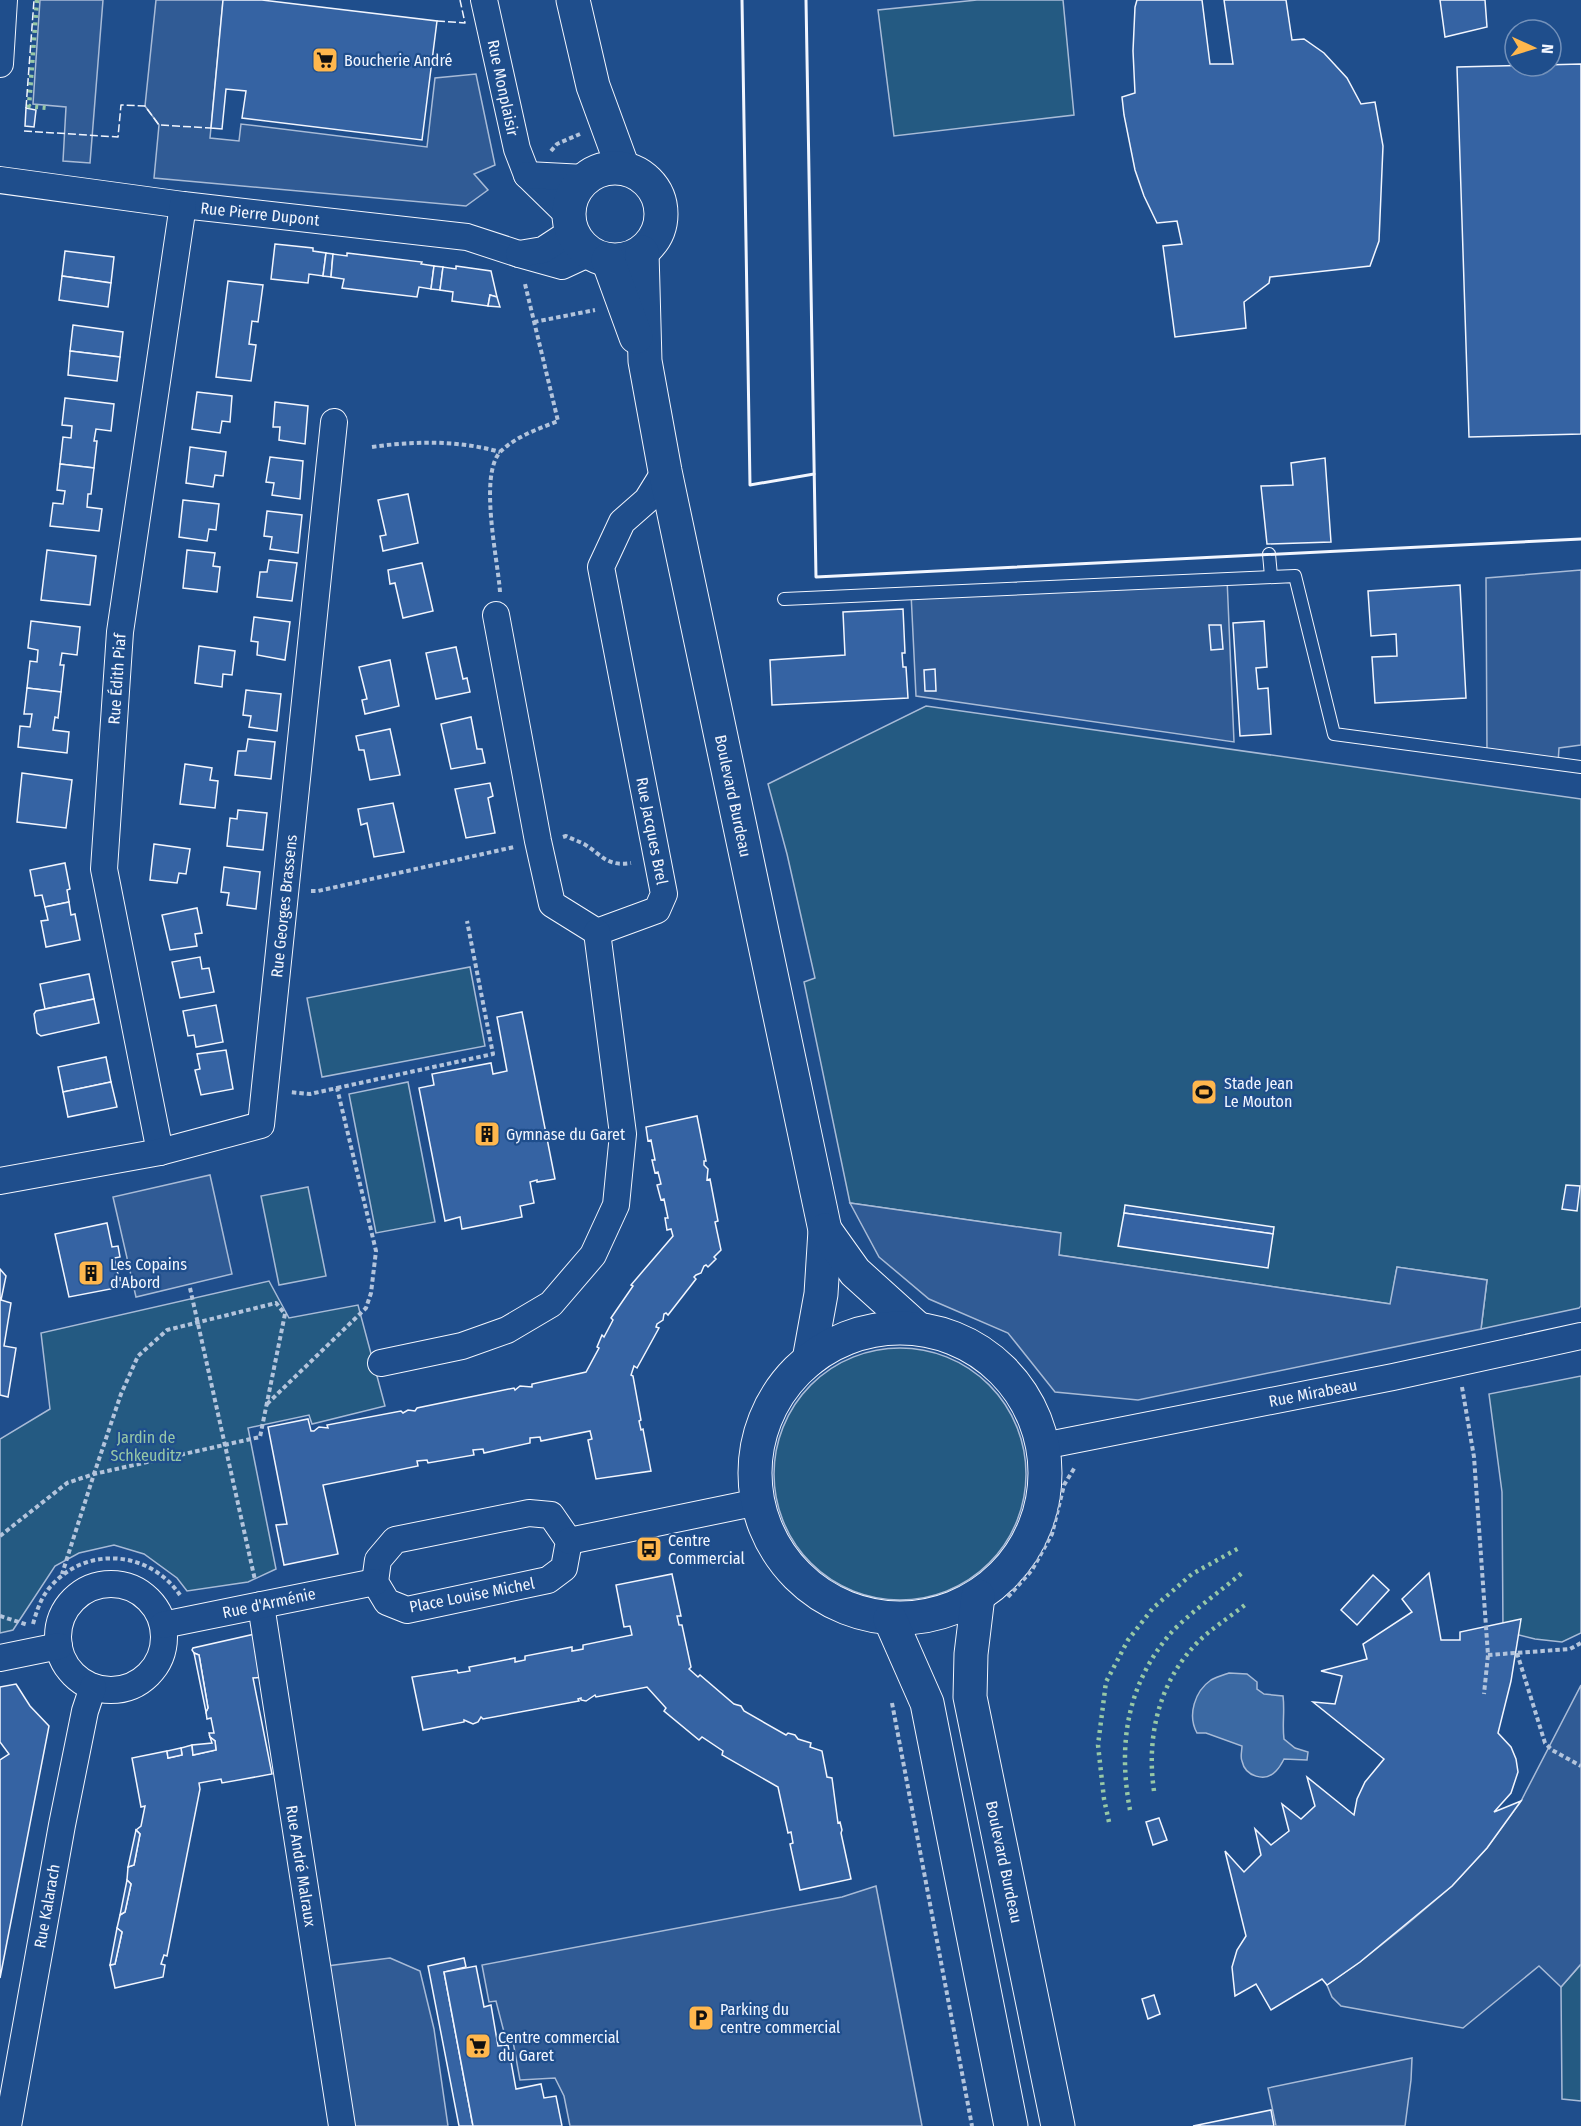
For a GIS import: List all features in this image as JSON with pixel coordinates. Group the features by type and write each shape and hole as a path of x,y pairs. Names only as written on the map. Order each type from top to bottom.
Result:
{"main road":[{"path":"573,0 593,86 601,173"},
{"path":"601,173 638,173 650,183 658,196 662,211 660,227 653,241 642,252 620,261 584,240 570,201 576,189 601,173"},
{"name":"Boulevard Burdeau","path":"584,240 622,304 645,361"},
{"name":"Boulevard Burdeau","path":"642,252 645,361 665,471 825,1230 821,1294 809,1360"},
{"name":"Boulevard Burdeau","path":"825,1230 855,1272 917,1328"},
{"path":"917,1328 962,1341 1000,1366 1028,1403 1043,1446 1045,1490 1034,1531 993,1596 921,1618 890,1619 853,1611 819,1594 791,1569 770,1538 758,1502 755,1463 764,1424 782,1389 809,1360 842,1340 879,1329 917,1328"},
{"name":"Boulevard Burdeau","path":"993,1596 971,1654 970,1697 1058,2126"},
{"path":"890,1619 927,1703 1011,2126"}],"street":[{"path":"0,64 4,0"},
{"name":"Rue Monplaisir","path":"484,0 517,149 536,167 584,240"},
{"path":"536,167 601,173"},
{"name":"Rue Pierre Dupont","path":"0,180 183,205 467,237 519,254 584,240"},
{"name":"Rue Édith Piaf","path":"160,1152 104,869 120,632 183,205"},
{"name":"Rue Georges Brassens","path":"0,1181 160,1152 261,1125 334,423"},
{"name":"Rue Jacques Brel","path":"597,932 657,909 664,894 601,567 622,522 647,500 665,471"},
{"path":"381,1363 462,1346 507,1330 551,1304 593,1255 616,1205 623,1134 597,932 552,904 496,615"},
{"name":"Rue Mirabeau","path":"1043,1446 1581,1336"},
{"path":"375,1582 378,1560 395,1540 529,1513 551,1515 569,1541 758,1502"},
{"name":"Place Louise Michel","path":"375,1582 387,1602 406,1610 537,1583 548,1580 564,1568 569,1541"},
{"name":"Rue d'Arménie","path":"163,1625 375,1582"},
{"path":"110,1584 128,1587 143,1595 156,1609 163,1625 164,1642 160,1658 152,1671 140,1682 125,1689 93,1688 70,1671 62,1659 59,1628 65,1611 77,1597 92,1587 110,1584"},
{"name":"Rue André Malraux","path":"261,1605 342,2126"},
{"path":"0,1658 59,1646"},
{"name":"Rue Kalarach","path":"8,2126 62,1825 85,1711 93,1688"}],"lane":[{"path":"1269,554 1271,576"},
{"path":"784,599 1295,576 1334,734 1581,767"}],"path":[{"path":"536,167 557,144 581,134"},
{"path":"496,615 501,603 489,498 493,462 500,452 522,436 558,421 524,283"},
{"path":"534,322 598,309"},
{"path":"372,447 404,442 433,443 476,445 500,452"},
{"path":"286,889 318,891 566,836 584,845 600,858 618,865 636,862"},
{"path":"265,1090 310,1094 493,1054 467,921"},
{"path":"267,1405 366,1308 371,1293 376,1251 337,1088"},
{"path":"190,1288 261,1605"},
{"path":"0,1536 67,1483 94,1474 260,1437 285,1314 276,1303 167,1330 138,1356 94,1474 62,1574"},
{"path":"1458,1362 1474,1457 1488,1656 1484,1694"},
{"path":"993,1596 1032,1570 1052,1534 1064,1485"},
{"path":"0,1616 33,1626 39,1604 49,1587 62,1574 96,1558 120,1557 143,1563 159,1572 174,1585 184,1601"},
{"path":"1488,1656 1570,1649 1581,1642"},
{"path":"1517,1653 1545,1743 1552,1750 1581,1766"},
{"path":"891,1697 972,2126"}],"green space":[{"path":"977,0 1063,0 1074,115 894,136 878,10"},
{"name":"Stade Jean Le Mouton","path":"926,706 1581,799 1581,1306 1481,1329 1487,1280 1397,1267 1391,1304 1058,1255 1060,1233 850,1203 804,982 815,978 787,854 768,784"},
{"path":"470,967 485,1046 322,1077 307,998"},
{"path":"408,1082 435,1222 376,1233 349,1094"},
{"path":"308,1187 326,1276 279,1285 261,1196"},
{"name":"Jardin de Schkeuditz","path":"269,1281 289,1318 358,1305 385,1406 312,1424 309,1415 248,1428 276,1569 248,1582 187,1591 177,1578 144,1554 114,1545 79,1553 55,1566 13,1630 0,1633 0,1439 50,1409 41,1333"},
{"path":"900,1348 925,1351 948,1358 970,1369 989,1385 1005,1404 1016,1426 1023,1449 1026,1474 1023,1499 1016,1522 1005,1544 989,1563 970,1579 948,1590 925,1597 900,1600 875,1597 852,1590 830,1579 811,1563 795,1544 784,1522 777,1499 774,1474 777,1449 784,1426 795,1404 811,1385 830,1369 852,1358 875,1351"},
{"path":"1581,1376 1581,1633 1562,1642 1535,1639 1503,1631 1502,1492 1489,1394"},
{"path":"1581,1964 1581,2101 1562,2099 1561,1987"}],"shaded area":[{"path":"40,0 103,0 90,163 63,161 66,107 33,104"},
{"path":"156,0 223,0 210,138 239,141 241,124 427,147 435,78 476,74 495,165 474,174 488,190 466,206 154,178 159,125 145,106"},
{"path":"1581,570 1581,745 1559,748 1558,764 1487,754 1486,578"},
{"path":"1227,578 1234,742 916,696 911,593"},
{"path":"210,1175 232,1274 136,1297 113,1197"},
{"path":"850,1203 1061,1233 1059,1255 1390,1304 1397,1267 1487,1280 1481,1329 1138,1400 1055,1392 1008,1333 929,1299 879,1257"},
{"path":"1229,1673 1247,1674 1257,1682 1257,1689 1264,1694 1283,1696 1284,1739 1295,1748 1308,1752 1307,1760 1284,1759 1272,1775 1256,1776 1247,1771 1244,1766 1241,1758 1242,1746 1206,1733 1197,1733 1193,1711 1197,1697 1211,1680"},
{"path":"1581,1685 1581,1964 1561,1987 1539,1966 1463,2028 1341,2006 1332,1997 1327,1985 1360,1962 1452,1886 1487,1848 1521,1801"},
{"name":"Parking du centre commercial","path":"876,1886 922,2126 570,2126 564,2096 555,2078 520,2080 512,2036 505,2036 496,2001 489,2002 482,1965 842,1897"},
{"path":"390,1958 420,1971 434,2029 448,2126 351,2126 327,1966"},
{"path":"1412,2058 1405,2126 1276,2126 1268,2088"}],"building":[{"name":"Boucherie André","path":"223,0 262,0 437,21 422,140 242,118 246,91 226,89 222,129 211,128"},
{"path":"1137,0 1202,0 1210,64 1233,64 1224,0 1286,0 1292,40 1304,39 1324,53 1347,78 1361,104 1375,102 1383,146 1379,241 1370,266 1270,277 1269,283 1244,302 1246,328 1175,337 1163,246 1182,244 1177,221 1157,223 1135,170 1124,115 1122,97 1135,93 1133,51"},
{"path":"1440,0 1485,0 1487,27 1445,37"},
{"path":"1563,64 1581,64 1581,434 1469,437 1457,67 1503,66 1503,78 1563,78"},
{"path":"26,108 36,110 34,127 25,126"},
{"path":"275,244 313,248 313,251 326,253 323,276 309,274 308,283 271,279"},
{"path":"65,251 114,257 111,283 62,276"},
{"path":"326,253 333,254 331,277 323,276"},
{"path":"347,253 422,262 421,264 434,266 431,289 419,287 417,297 342,288 344,279 331,277 333,254 347,256"},
{"path":"434,266 443,267 440,290 431,289"},
{"path":"456,266 491,271 497,297 490,295 488,306 452,301 453,292 440,290 443,267 456,269"},
{"path":"62,276 111,283 108,307 59,300"},
{"path":"228,281 263,285 258,322 252,321 249,344 256,345 251,381 216,377"},
{"path":"490,295 497,297 500,307 488,306"},
{"path":"73,325 123,332 120,357 70,351"},
{"path":"70,351 120,357 117,381 68,375"},
{"path":"197,392 232,396 230,422 222,421 220,433 192,429"},
{"path":"65,398 114,404 111,431 96,429 94,468 60,464 63,437 71,438 72,426 62,425"},
{"path":"275,402 308,406 305,444 279,440 280,427 273,427"},
{"path":"190,447 226,452 223,476 215,475 213,487 186,483"},
{"path":"270,457 303,461 300,499 272,495 274,483 266,482"},
{"path":"1325,458 1331,542 1267,544 1261,486 1293,485 1291,463"},
{"path":"60,464 94,468 87,507 102,509 99,531 50,526 53,503 63,504 65,491 57,490"},
{"path":"408,494 418,543 383,551 380,536 386,535 378,500"},
{"path":"183,500 219,504 216,530 209,529 207,541 179,537"},
{"path":"267,511 302,515 298,553 270,549 272,537 264,536"},
{"path":"47,550 96,556 90,605 41,600"},
{"path":"187,550 215,553 213,566 220,567 217,592 183,588"},
{"path":"269,560 297,563 292,601 257,597 260,572 267,572"},
{"path":"422,563 433,611 403,618 395,583 390,584 388,570"},
{"path":"1460,585 1466,698 1375,703 1372,657 1397,656 1396,634 1371,636 1368,591"},
{"path":"903,609 905,653 902,653 903,667 906,667 908,698 772,705 770,660 845,655 843,612"},
{"path":"254,617 290,622 285,660 257,655 258,642 251,641"},
{"path":"31,621 80,627 77,655 62,653 60,665 64,665 61,692 27,688 30,661 37,662 38,650 28,648"},
{"path":"1264,621 1267,667 1256,668 1258,689 1268,688 1271,734 1240,736 1233,623"},
{"path":"1209,625 1221,625 1223,649 1211,650"},
{"path":"199,646 235,651 232,675 223,674 222,687 195,683"},
{"path":"456,647 463,679 467,678 470,692 436,699 426,653"},
{"path":"390,660 399,706 365,714 362,700 367,699 359,667"},
{"path":"935,669 936,691 925,691 924,670"},
{"path":"27,688 61,692 58,718 55,717 53,730 69,732 67,753 18,747 20,726 30,727 32,714 24,714"},
{"path":"246,690 281,694 277,731 249,727 251,716 243,715"},
{"path":"471,717 477,749 482,749 485,763 451,769 441,724"},
{"path":"390,729 400,775 370,780 364,750 359,750 356,736"},
{"path":"248,739 275,742 271,779 235,775 238,751 246,751"},
{"path":"185,764 212,768 210,780 218,781 215,808 180,804"},
{"path":"22,773 72,780 66,828 17,822"},
{"path":"490,783 493,796 488,798 495,833 466,838 455,789"},
{"path":"393,803 404,852 374,857 367,823 361,825 358,809"},
{"path":"238,810 267,813 263,850 227,846 230,818 237,819"},
{"path":"154,844 190,849 186,874 179,873 177,883 150,880"},
{"path":"65,863 70,889 67,890 69,902 45,907 42,895 35,896 30,870"},
{"path":"224,867 260,872 256,909 227,905 229,893 221,892"},
{"path":"69,902 71,915 75,914 80,940 46,947 41,921 48,920 45,907"},
{"path":"197,908 202,933 195,934 197,946 170,950 162,915"},
{"path":"200,957 202,969 209,968 214,992 180,998 172,962"},
{"path":"89,974 94,999 45,1009 40,984"},
{"path":"94,999 99,1023 41,1036 37,1033 34,1014 36,1011"},
{"path":"216,1005 223,1042 196,1047 194,1035 188,1036 183,1011"},
{"name":"Gymnase du Garet","path":"522,1012 555,1179 530,1182 534,1203 520,1206 522,1217 462,1229 460,1217 445,1221 419,1088 434,1085 432,1074 491,1063 493,1074 507,1071 497,1017"},
{"path":"226,1050 233,1089 201,1095 195,1070 200,1069 197,1054"},
{"path":"106,1057 111,1082 63,1092 58,1067"},
{"path":"111,1082 117,1107 68,1117 63,1092"},
{"path":"697,1116 706,1161 704,1165 708,1169 707,1180 710,1179 718,1221 715,1222 721,1250 708,1267 704,1266 701,1273 694,1277 696,1279 668,1315 664,1314 663,1320 657,1324 656,1327 659,1328 637,1368 634,1366 631,1375 651,1471 596,1479 588,1440 592,1439 590,1431 541,1441 540,1437 530,1438 530,1443 484,1453 483,1449 473,1450 474,1455 428,1463 427,1460 417,1461 418,1466 323,1485 338,1554 284,1565 276,1525 287,1524 268,1427 308,1419 311,1431 314,1431 319,1427 328,1428 327,1425 401,1411 403,1413 408,1410 415,1411 417,1408 514,1388 515,1390 520,1386 532,1387 532,1384 586,1372 599,1348 597,1347 602,1335 604,1337 613,1320 611,1318 633,1286 631,1285 673,1236 671,1229 667,1230 665,1218 668,1218 664,1199 661,1200 657,1185 661,1184 658,1172 655,1173 652,1160 655,1160 646,1127"},
{"path":"1566,1185 1580,1186 1577,1211 1562,1209"},
{"path":"1125,1205 1274,1227 1273,1234 1124,1213"},
{"path":"1124,1213 1273,1234 1268,1268 1118,1246"},
{"name":"Les Copains d'Abord","path":"107,1223 112,1247 118,1246 120,1257 114,1258 121,1287 69,1297 55,1234"},
{"path":"0,1269 6,1276 1,1300 11,1303 4,1346 16,1348 8,1397 0,1395"},
{"path":"1429,1573 1441,1640 1460,1640 1460,1632 1521,1619 1511,1681 1498,1733 1511,1747 1518,1772 1511,1793 1494,1812 1521,1801 1487,1848 1452,1886 1360,1962 1327,1985 1322,1979 1271,2010 1256,1984 1235,1996 1232,1967 1237,1950 1246,1936 1225,1851 1244,1872 1261,1855 1255,1829 1271,1845 1289,1831 1282,1804 1301,1819 1315,1806 1307,1777 1354,1815 1357,1799 1365,1782 1384,1759 1313,1702 1335,1704 1342,1676 1321,1671 1367,1659 1363,1644 1412,1612 1402,1599"},
{"path":"672,1574 681,1616 677,1616 679,1625 682,1625 691,1667 689,1669 698,1677 700,1675 734,1704 741,1706 744,1711 786,1735 788,1733 795,1735 798,1739 811,1743 810,1747 822,1751 827,1777 832,1778 838,1823 840,1822 842,1830 851,1879 800,1890 790,1844 793,1843 791,1832 788,1833 778,1787 722,1755 723,1751 702,1737 699,1740 664,1711 666,1708 647,1687 596,1697 595,1695 586,1701 581,1698 578,1699 579,1701 483,1719 481,1717 473,1724 464,1720 464,1722 423,1730 412,1677 457,1670 458,1673 470,1671 469,1667 515,1658 515,1662 525,1660 525,1656 572,1647 572,1651 583,1649 583,1645 632,1635 630,1626 624,1627 616,1585"},
{"path":"1373,1575 1389,1590 1357,1625 1341,1610"},
{"path":"255,1634 264,1677 253,1678 272,1774 222,1783 221,1779 199,1783 200,1789 167,1956 164,1955 161,1964 165,1965 163,1977 115,1988 110,1965 115,1964 122,1932 117,1928 120,1915 125,1912 131,1884 127,1880 128,1867 134,1865 140,1834 136,1830 141,1826 145,1806 141,1807 132,1758 167,1751 168,1758 182,1755 181,1748 192,1745 193,1755 216,1750 215,1741 209,1733 214,1733 211,1718 207,1719 208,1708 199,1655 192,1650"},
{"path":"194,1653 199,1655 208,1708 206,1712"},
{"path":"16,1684 30,1706 49,1726 0,1978 0,1760 9,1754 0,1742 0,1687"},
{"path":"210,1737 215,1741 216,1750 193,1755 192,1745 212,1743"},
{"path":"181,1748 182,1755 168,1758 167,1751"},
{"path":"1159,1818 1167,1840 1153,1845 1146,1822"},
{"path":"136,1830 140,1834 134,1865 128,1867"},
{"path":"127,1880 131,1884 125,1912 120,1915"},
{"path":"117,1928 122,1932 115,1964 110,1965"},
{"path":"464,1958 466,1967 444,1972 473,2126 459,2126 428,1966"},
{"name":"Centre commercial du Garet","path":"476,1966 484,2007 491,2005 498,2046 508,2045 516,2089 541,2084 544,2098 556,2096 562,2126 473,2126 444,1972"},
{"path":"1154,1995 1160,2014 1148,2019 1142,1999"},
{"path":"1271,2110 1274,2126 1193,2126"}],"hedge":[{"path":"37,0 29,106 47,108"},
{"path":"1109,1822 1098,1745 1106,1682 1128,1640 1153,1608 1192,1574 1239,1548"},
{"path":"1130,1810 1126,1786 1126,1740 1129,1718 1144,1674 1170,1634 1243,1572"},
{"path":"1154,1791 1152,1771 1154,1730 1165,1692 1185,1657 1198,1642 1246,1604"}],"fence":[{"path":"26,108 34,0"},
{"path":"437,21 465,23 460,0"},
{"path":"24,131 118,137 121,105 145,106 159,125 211,128"}],"wall":[{"path":"742,0 750,485 814,474"},
{"path":"806,0 816,577 1581,539"}],"place":[{"name":"Boucherie André","path":"325,60"},
{"name":"Stade Jean Le Mouton","path":"1204,1092"},
{"name":"Gymnase du Garet","path":"487,1134"},
{"name":"Les Copains d'Abord","path":"91,1273"},
{"name":"Centre Commercial","path":"649,1549"},
{"name":"Parking du centre commercial","path":"701,2018"},
{"name":"Centre commercial du Garet","path":"478,2046"}]}
